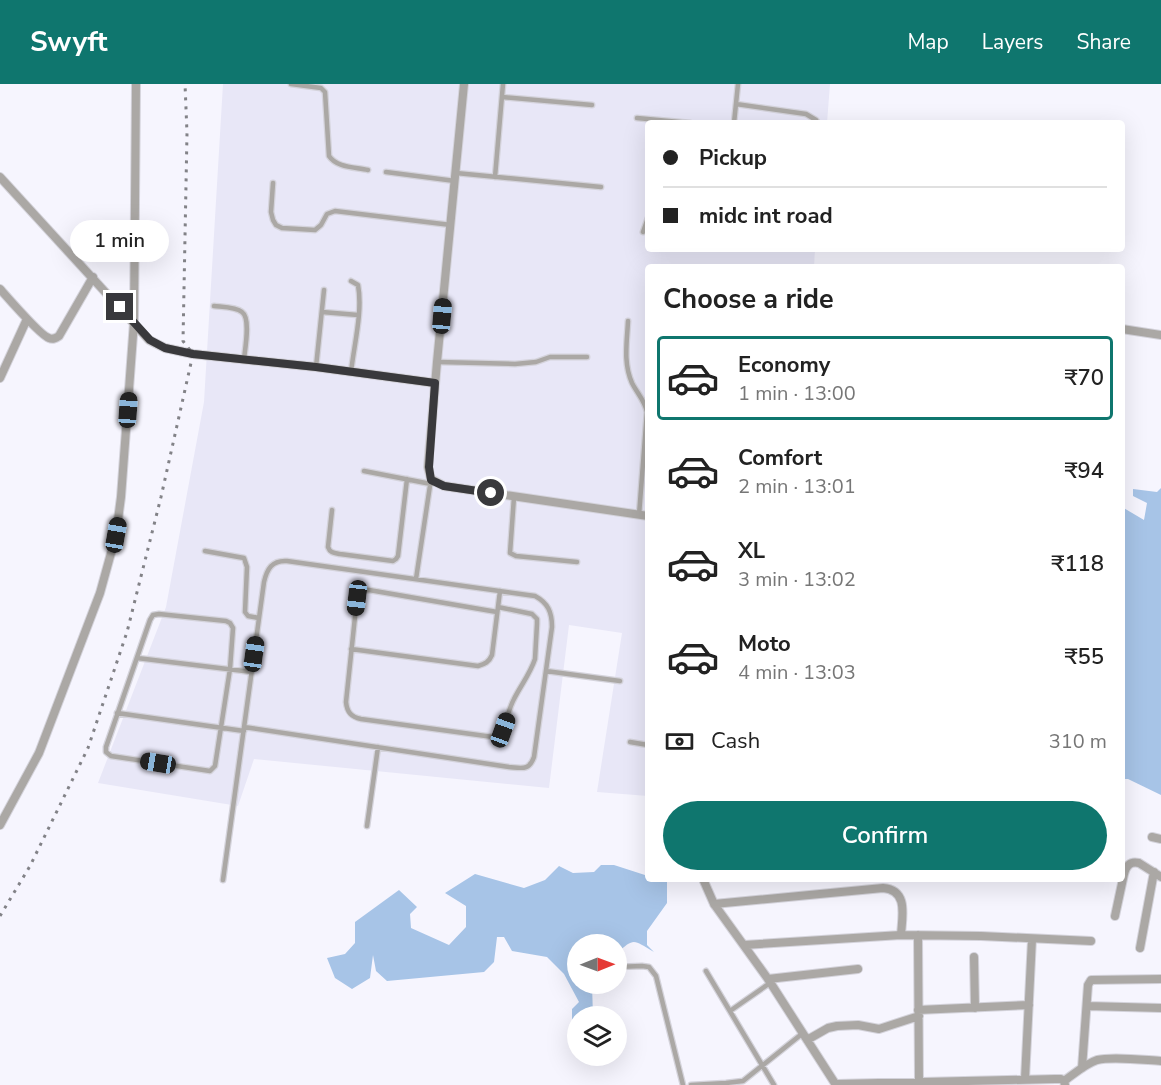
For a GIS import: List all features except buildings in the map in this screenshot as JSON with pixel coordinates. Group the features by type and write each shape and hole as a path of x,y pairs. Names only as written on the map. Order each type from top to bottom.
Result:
{"street":[{"path":"0,825 39,753 100,593 120,513 134,322 136,84"},
{"path":"464,84 435,383 429,467 431,482 514,497 644,515"},
{"path":"0,177 150,340 165,348 193,354 435,383"},
{"path":"0,289 27,319 49,339 54,339 59,336 93,277"},
{"path":"0,378 27,319"},
{"path":"1125,329 1161,335"},
{"path":"1125,869 1135,862 1157,874 1140,948"},
{"path":"704,882 714,904 769,981 836,1085 1025,1079 1061,1079 1065,1083 1082,1068 1098,1060 1161,1061"},
{"path":"1115,916 1121,882"},
{"path":"714,904 891,888 900,898 902,907 901,935"},
{"path":"744,945 901,935 1091,941"},
{"path":"918,935 919,1083"},
{"path":"1025,1079 1032,939"},
{"path":"974,957 975,1008"},
{"path":"769,981 858,969"},
{"path":"1082,1068 1088,985 1091,980 1161,979"},
{"path":"805,1036 837,1026 858,1025 879,1029 919,1013 1029,1005"},
{"path":"1087,1006 1161,1008"}],"lane":[{"path":"291,84 321,88 325,92 331,160 338,164 368,170"},
{"path":"495,177 503,84"},
{"path":"734,120 738,84"},
{"path":"502,96 592,105"},
{"path":"736,104 806,114 816,120"},
{"path":"637,118 658,120"},
{"path":"386,172 455,177 495,177 601,187"},
{"path":"273,183 271,212 276,225 282,228 315,230 327,214 335,211 451,225"},
{"path":"643,232 645,226"},
{"path":"351,281 358,285 359,292 351,372"},
{"path":"316,367 324,290"},
{"path":"214,306 240,310 245,315 247,324 244,359"},
{"path":"322,312 358,315"},
{"path":"628,321 626,353 628,374 645,404"},
{"path":"437,362 515,364 536,362 550,357 587,357"},
{"path":"364,471 431,482 416,579"},
{"path":"332,510 329,551 393,561 398,556 407,479"},
{"path":"644,515 645,485"},
{"path":"514,497 510,553 516,556 577,562"},
{"path":"205,551 244,558 247,567 245,612 248,616 260,618"},
{"path":"117,713 220,727 244,729 378,747 523,768 532,764 534,757 552,627 549,609 542,600 535,596 286,561 275,562 266,575 252,672 244,729 223,880"},
{"path":"363,590 532,614 537,619 535,659 526,680 513,699 501,734 497,737 355,717 347,708 346,702 351,649 357,598 359,592 363,590"},
{"path":"351,649 478,666 484,664 492,655 500,591"},
{"path":"155,614 230,623 233,628 230,669 215,766 210,771 107,754 105,747 137,658 150,620 155,614"},
{"path":"137,658 252,672"},
{"path":"546,671 620,681"},
{"path":"630,742 645,744"},
{"path":"367,826 378,747"},
{"path":"627,967 649,967 656,976 682,1085"},
{"path":"706,971 774,1085"},
{"path":"730,1011 769,981"},
{"path":"691,1085 743,1081 805,1036"}],"shaded area":[{"path":"223,84 830,84 827,120 645,120 645,252 815,252 814,264 645,264 645,796 597,792 622,633 569,625 549,788 254,759 238,806 98,783 166,607 204,402"}],"water":[{"path":"1161,488 1161,795 1125,779 1125,509 1144,520 1147,503 1133,496 1133,489 1157,492"},
{"path":"601,865 614,865 645,875 645,882 667,882 667,903 647,931 647,945 654,952 634,942 627,944 627,934 567,934 567,980 547,957 512,951 504,937 497,937 494,962 484,972 387,981 376,971 373,955 370,978 352,989 335,978 327,958 345,954 355,943 355,922 399,890 417,907 410,914 411,928 449,945 466,927 466,906 445,893 475,874 524,888 545,880 559,866 573,873 594,872"},
{"path":"575,994 592,994 593,1006 575,1006 579,1002"}],"railway":[{"path":"0,916 30,866 88,748 127,632 161,497 193,354 183,341 187,133 185,84"}],"route":[{"path":"120,307 150,340 165,348 193,354 435,383 429,467 431,480 444,486 491,493"}]}
